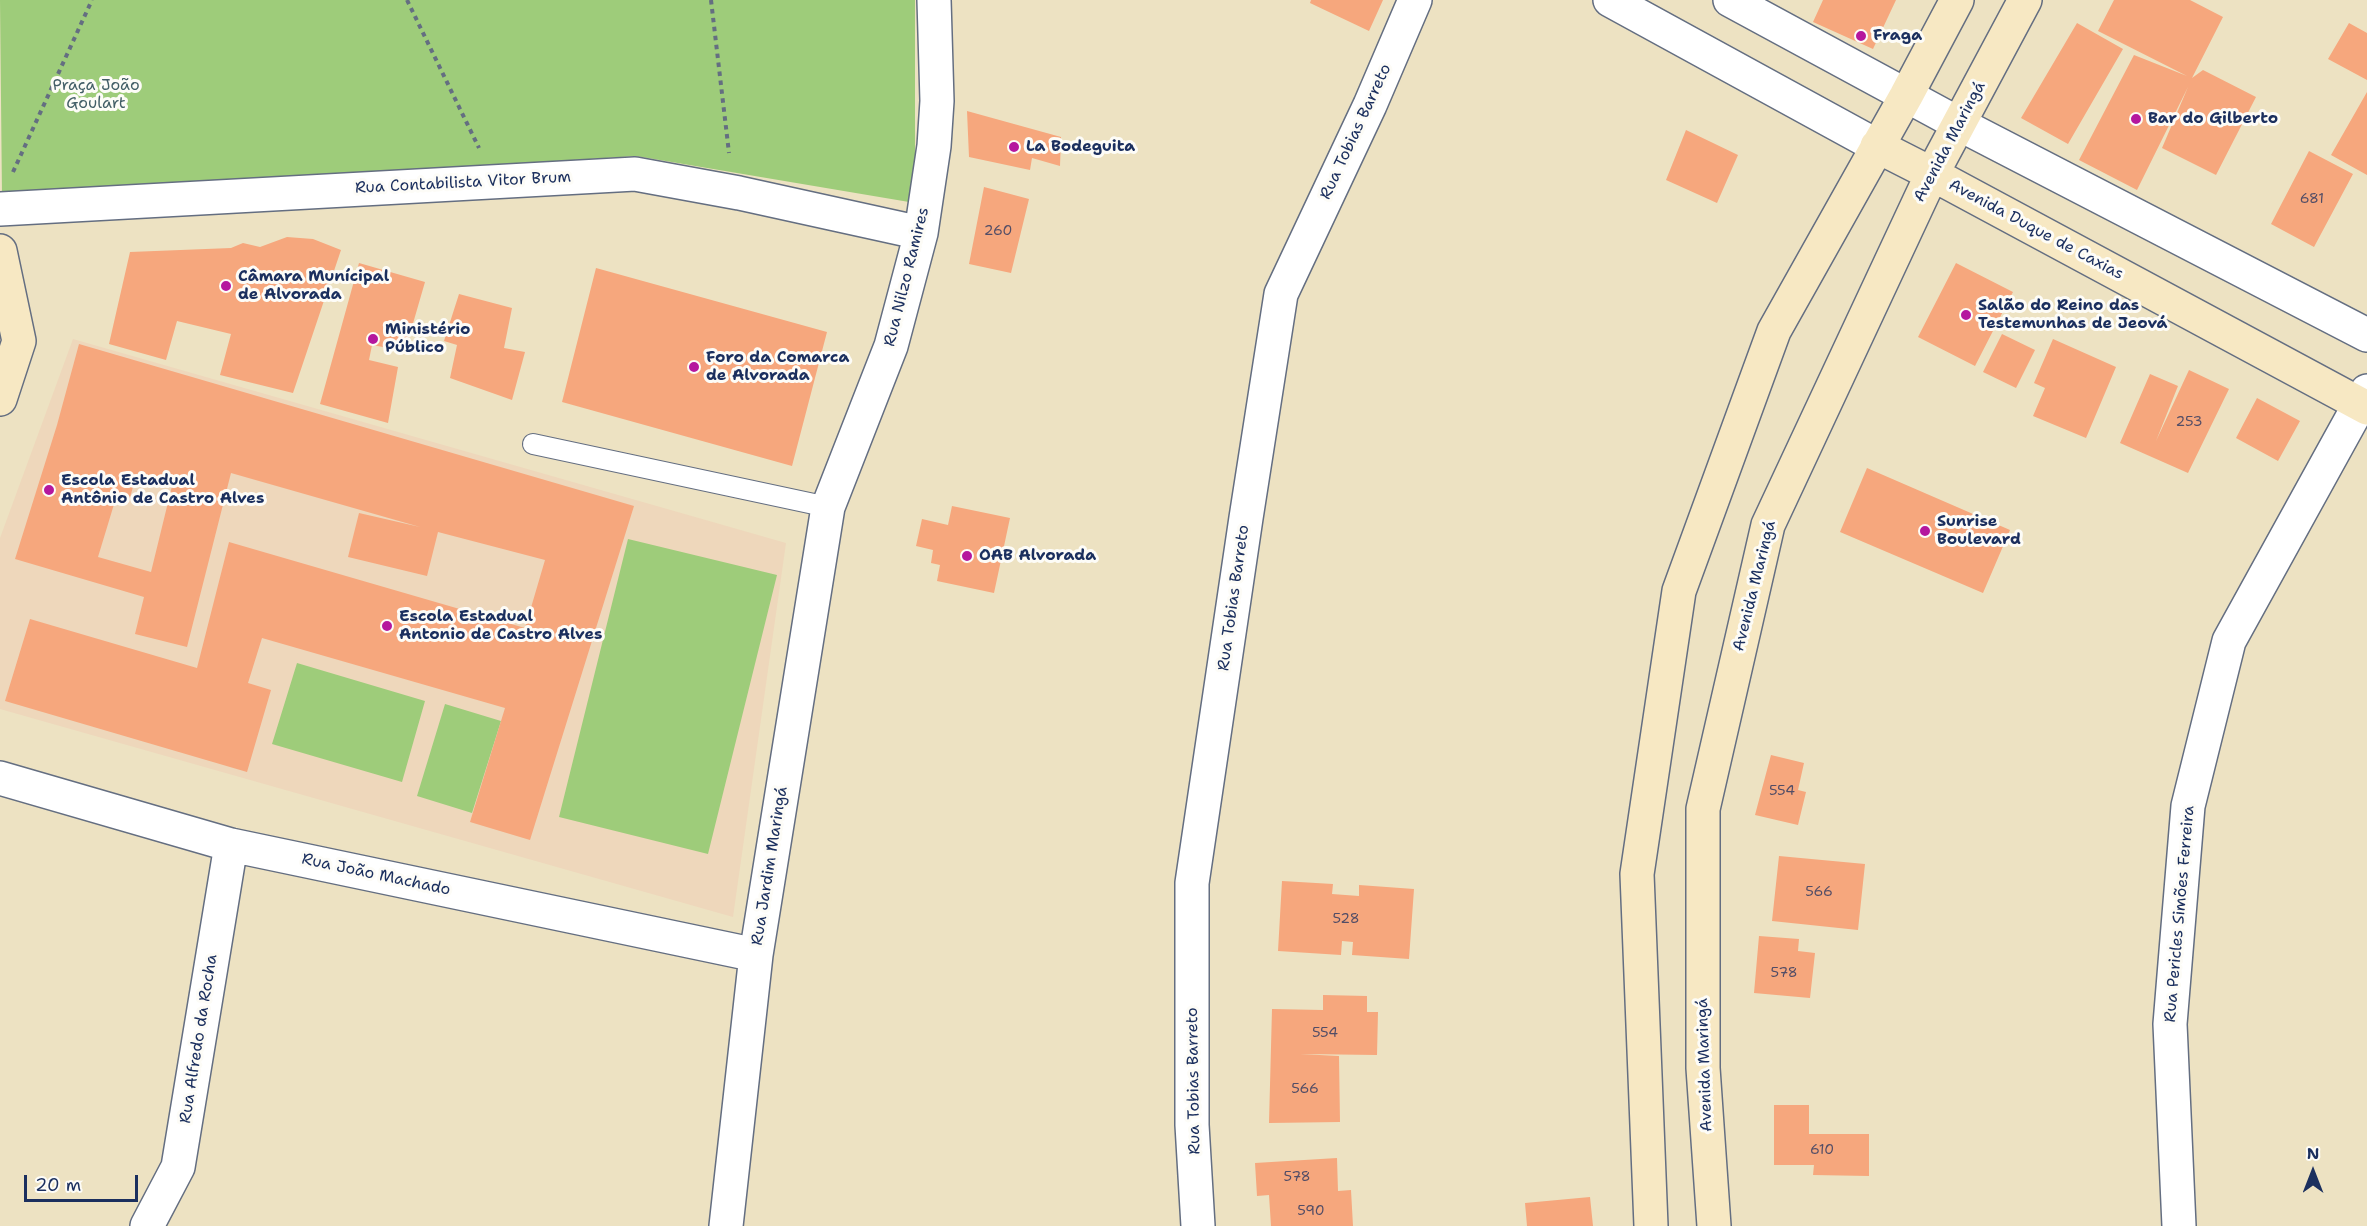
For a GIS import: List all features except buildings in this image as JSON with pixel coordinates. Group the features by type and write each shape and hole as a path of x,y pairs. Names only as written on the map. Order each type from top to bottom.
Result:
{"main road":[{"path":"1651,1226 1637,874 1679,591 1774,331 1906,96 1957,0"},
{"name":"Avenida Maringá","path":"1713,1226 1703,1068 1703,809 1768,525 1932,174 2025,0"},
{"name":"Avenida Duque de Caxias","path":"1877,146 2365,401"},
{"path":"0,252 19,341 0,399"}],"street":[{"name":"Rua Nilzo Ramires","path":"828,507 891,346 921,233 934,146 937,101 934,0"},
{"name":"Rua Tobias Barreto","path":"1198,1226 1192,1125 1192,884 1281,294 1370,105 1415,0"},
{"name":"Avenida Duque de Caxias","path":"1610,0 1877,146"},
{"path":"1730,0 1959,124 2367,335"},
{"name":"Rua Contabilista Vitor Brum","path":"0,209 635,174 739,193 921,233"},
{"name":"Rua Pericles Simões Ferreira","path":"2179,1226 2170,1024 2188,806 2229,641 2365,401"},
{"name":"Rua Jardim Maringá","path":"726,1226 756,955 828,507"},
{"name":"Rua João Machado","path":"0,778 231,845 756,955"},
{"name":"Rua Alfredo da Rocha","path":"147,1226 178,1167 231,845"}],"lane":[{"path":"533,444 828,507"}],"path":[{"path":"11,176 92,0"},
{"path":"407,0 483,156"},
{"path":"711,0 729,157"}],"shaded area":[{"name":"Escola Estadual Antonio de Castro Alves","path":"73,339 786,543 733,917 0,709 0,538"}],"green space":[{"name":"Praça João Goulart","path":"0,0 915,0 915,203 636,156 2,197"},
{"path":"628,539 777,575 708,854 559,817"},
{"path":"297,663 425,701 402,782 272,744"},
{"path":"445,704 501,721 472,813 417,796"}],"place":[{"name":"Fraga","path":"1861,36"},
{"name":"Bar do Gilberto","path":"2136,119"},
{"name":"La Bodeguita","path":"1014,147"},
{"name":"Câmara Munícipal de Alvorada","path":"226,286"},
{"name":"Salão do Reino das Testemunhas de Jeová","path":"1966,315"},
{"name":"Ministério Público","path":"373,339"},
{"name":"Foro da Comarca de Alvorada","path":"694,367"},
{"name":"Escola Estadual Antônio de Castro Alves","path":"49,490"},
{"name":"Sunrise Boulevard","path":"1925,531"},
{"name":"OAB Alvorada","path":"967,556"},
{"name":"Escola Estadual Antonio de Castro Alves","path":"387,626"}]}
